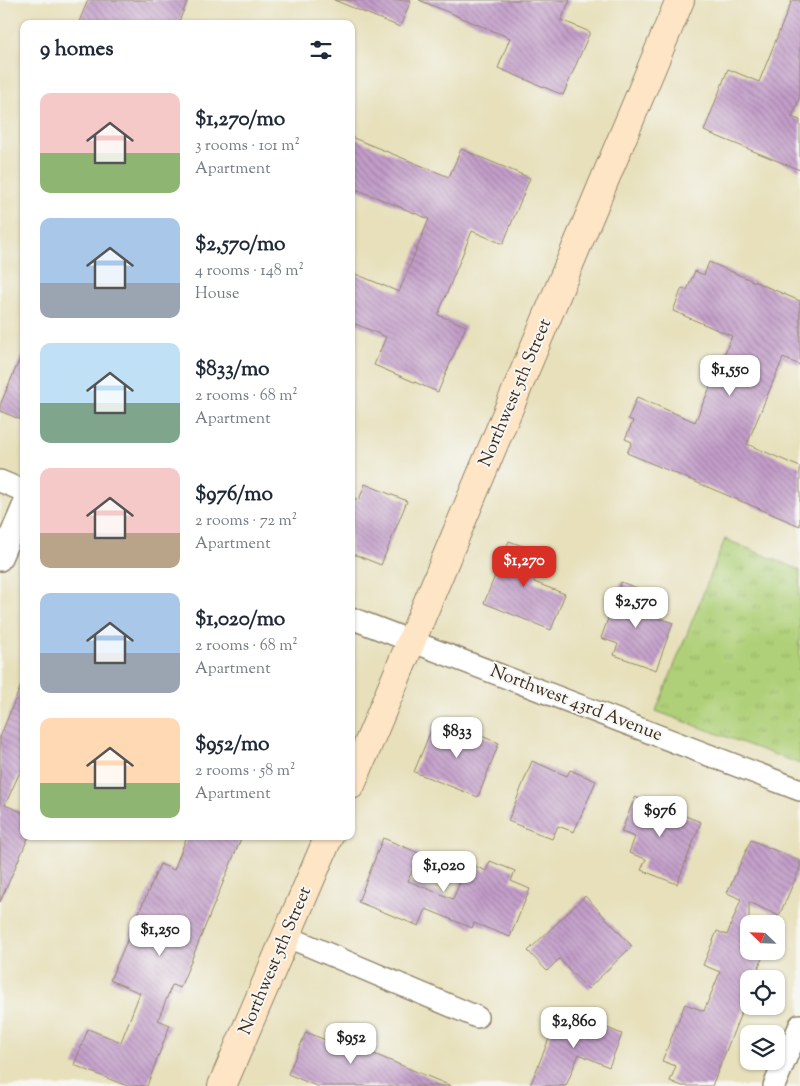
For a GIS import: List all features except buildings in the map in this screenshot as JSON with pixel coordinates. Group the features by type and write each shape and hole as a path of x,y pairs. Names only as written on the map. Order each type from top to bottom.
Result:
{"street":[{"name":"Northwest 5th Street","path":"355,776 413,642 680,0"},
{"path":"0,481 20,489"},
{"path":"0,560 20,513"},
{"name":"Northwest 43rd Avenue","path":"355,620 800,790"},
{"name":"Northwest 5th Street","path":"222,1086 327,840"},
{"path":"286,936 477,1017"},
{"path":"774,1086 800,1025"}],"green space":[{"path":"725,539 800,570 800,764 656,711"}]}
